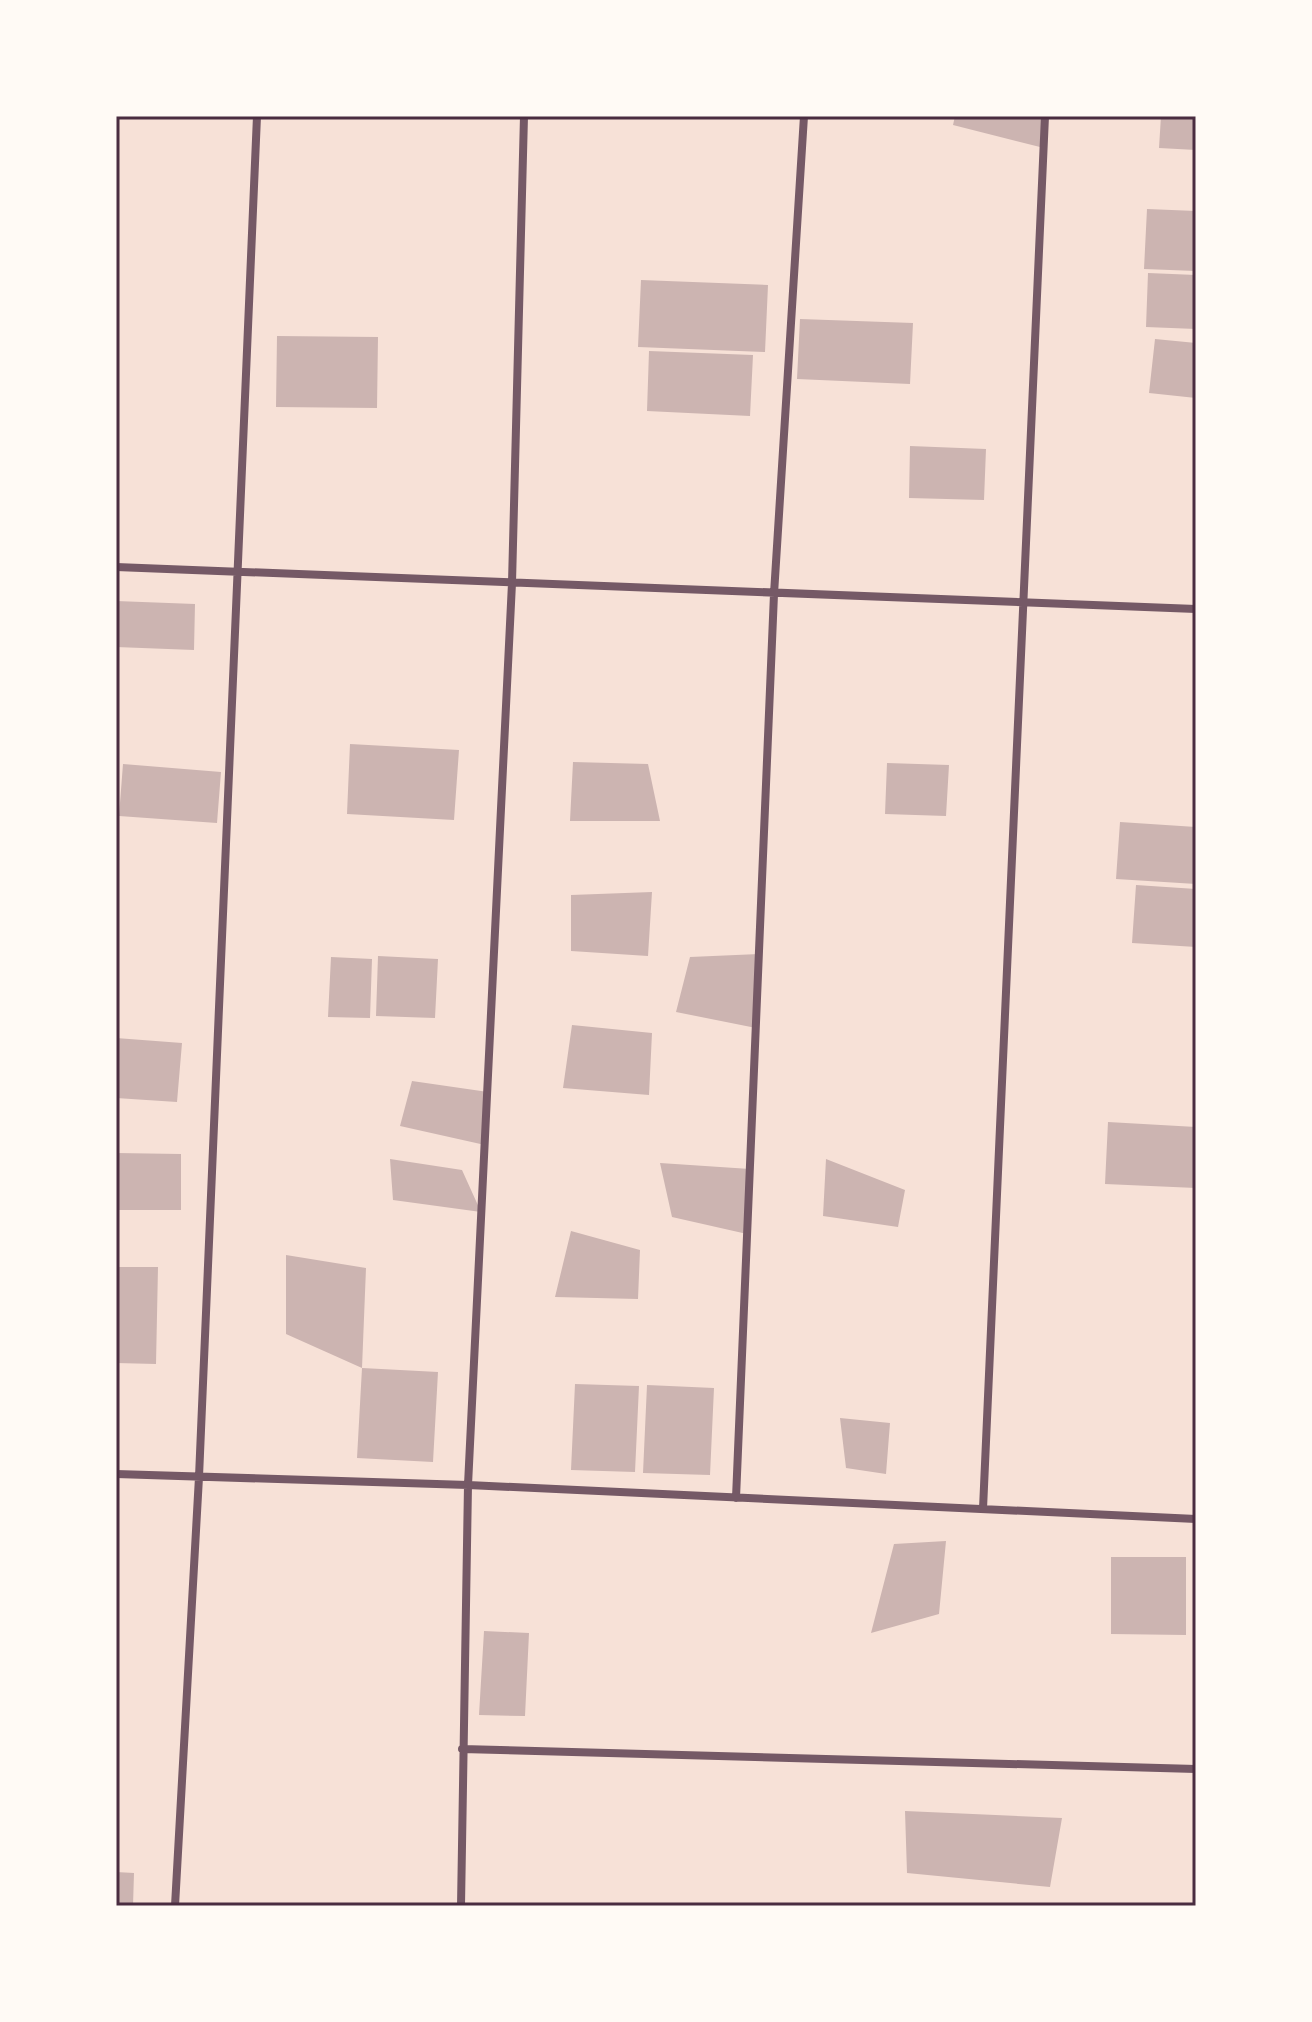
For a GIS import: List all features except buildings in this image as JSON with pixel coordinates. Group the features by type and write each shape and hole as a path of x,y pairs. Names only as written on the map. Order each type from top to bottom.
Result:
{"street":[{"path":"175,1906 199,1477 257,116"},
{"path":"461,1906 468,1485 512,583 524,116"},
{"path":"736,1498 774,594 804,116"},
{"path":"983,1509 1045,116"},
{"path":"116,567 1196,609"},
{"path":"116,1474 468,1485 1196,1519"},
{"path":"462,1749 1196,1769"}]}
